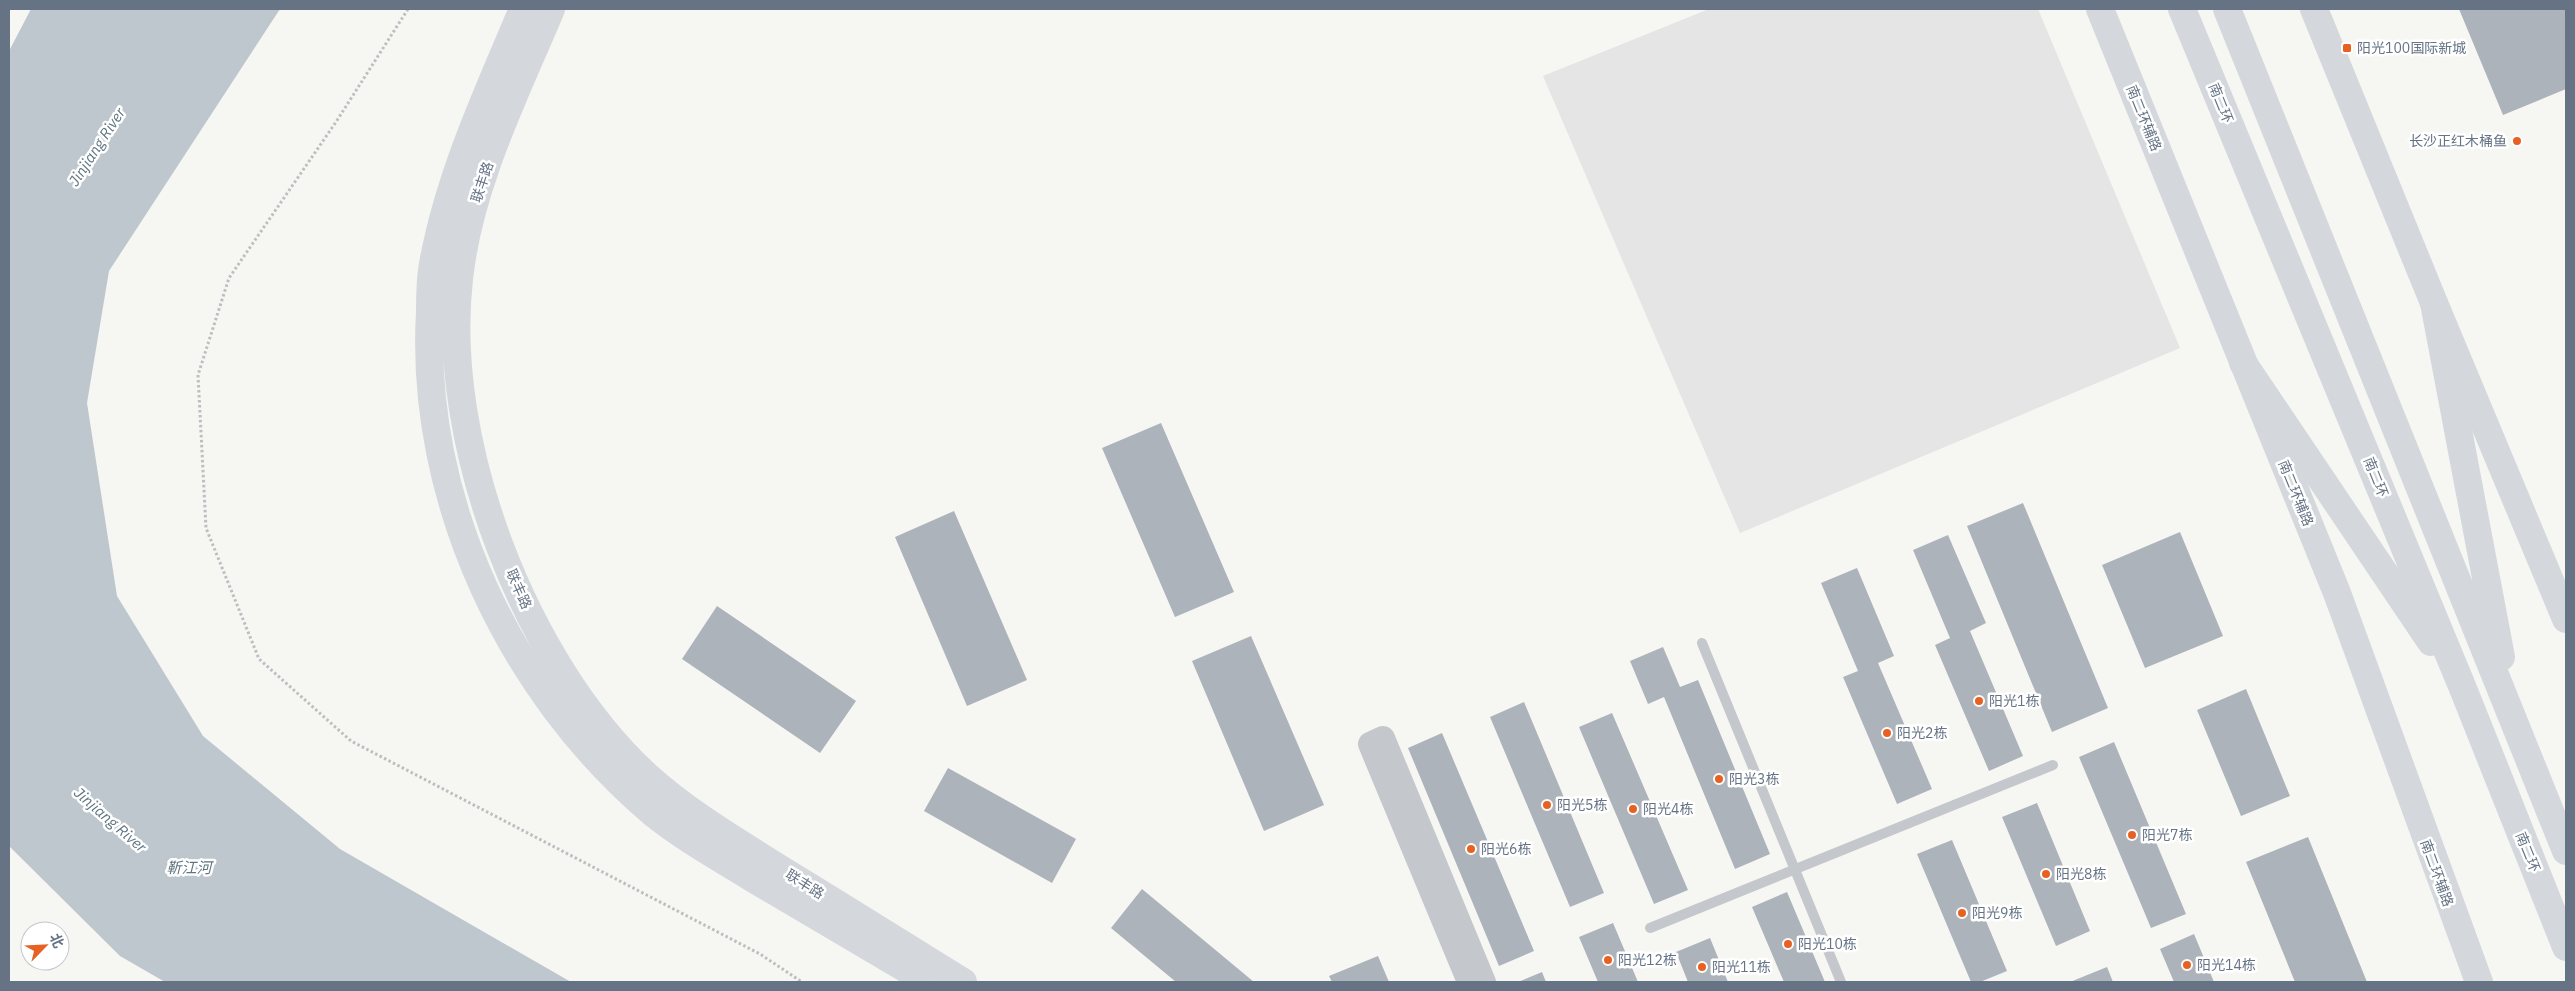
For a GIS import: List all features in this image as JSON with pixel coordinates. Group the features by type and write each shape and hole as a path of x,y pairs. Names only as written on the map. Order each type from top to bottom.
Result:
{"main road":[{"name":"联丰路","path":"523,9 472,130 457,172 442,222 432,268 428,340 432,417 447,482 465,544 511,638 538,683 569,727 610,774 656,815 700,846 928,982"},
{"name":"联丰路","path":"551,9 482,180 468,229 458,278 456,328 463,404 476,471 497,537 517,587 541,636 572,686 611,736 646,775 689,810 963,982"},
{"name":"南二环辅路","path":"2100,9 2337,593 2479,982"},
{"name":"南二环","path":"2182,9 2464,691 2566,947"},
{"path":"2227,9 2566,851"},
{"path":"2314,9 2434,303 2559,591 2566,619"},
{"path":"2434,303 2513,720"},
{"path":"2243,363 2464,691"}],"street":[{"path":"1469,982 1370,744 1383,738 1484,982"}],"lane":[{"path":"1702,643 1841,982"},
{"path":"1650,928 2053,765"}],"path":[{"path":"408,9 336,122 229,278 198,375 206,528 259,659 351,742 760,954 802,982"}],"shaded area":[{"path":"1709,9 2038,9 2180,348 1740,533 1543,76"}],"water":[{"name":"靳江河","path":"31,9 280,9 109,271 87,403 117,596 203,736 340,849 571,982 165,982 120,956 9,846 9,51"}],"building":[{"path":"2459,9 2566,9 2566,89 2503,115"},
{"path":"1161,423 1234,592 1175,617 1102,448"},
{"path":"2023,503 2108,708 2052,732 1967,526"},
{"path":"954,511 1027,680 967,706 895,537"},
{"path":"2180,532 2223,636 2145,668 2102,565"},
{"name":"阳光1栋","path":"1948,535 1986,623 1970,631 2023,756 1989,771 1935,645 1950,638 1913,550"},
{"name":"阳光2栋","path":"1857,568 1894,656 1878,663 1932,789 1897,804 1843,677 1858,671 1821,583"},
{"path":"717,606 856,701 820,753 682,659"},
{"path":"1251,636 1324,805 1264,831 1192,661"},
{"name":"阳光3栋","path":"1663,647 1680,687 1698,680 1770,854 1735,869 1664,697 1648,704 1630,661"},
{"path":"2246,689 2290,796 2241,816 2197,710"},
{"name":"阳光5栋","path":"1524,702 1604,893 1570,907 1490,717"},
{"name":"阳光4栋","path":"1612,713 1688,890 1654,904 1579,727"},
{"name":"阳光6栋","path":"1442,733 1534,951 1499,966 1408,748"},
{"name":"阳光7栋","path":"2114,742 2186,914 2151,928 2079,757"},
{"path":"948,768 1076,839 1052,883 924,811"},
{"name":"阳光8栋","path":"2037,803 2090,931 2056,946 2002,817"},
{"path":"2308,837 2367,982 2295,982 2246,862"},
{"name":"阳光9栋","path":"1952,840 2007,971 1980,982 1971,982 1917,854"},
{"path":"1142,889 1254,982 1176,982 1111,928"},
{"name":"阳光10栋","path":"1787,892 1825,982 1784,982 1752,907"},
{"name":"阳光12栋","path":"1613,923 1638,982 1598,982 1579,937"},
{"name":"阳光14栋","path":"2194,934 2214,982 2174,982 2160,949"},
{"name":"阳光11栋","path":"1710,938 1728,982 1688,982 1676,952"},
{"path":"1378,956 1389,982 1332,982 1329,976"},
{"path":"2107,967 2113,982 2070,982"},
{"path":"1542,972 1546,982 1518,982"}],"place":[{"name":"阳光100国际新城","path":"2347,48"},
{"name":"长沙正红木桶鱼","path":"2517,141"},
{"name":"阳光1栋","path":"1979,701"},
{"name":"阳光2栋","path":"1887,733"},
{"name":"阳光3栋","path":"1719,779"},
{"name":"阳光5栋","path":"1547,805"},
{"name":"阳光4栋","path":"1633,809"},
{"name":"阳光7栋","path":"2132,835"},
{"name":"阳光6栋","path":"1471,849"},
{"name":"阳光8栋","path":"2046,874"},
{"name":"阳光9栋","path":"1962,913"},
{"name":"阳光10栋","path":"1788,944"},
{"name":"阳光12栋","path":"1608,960"},
{"name":"阳光14栋","path":"2187,965"},
{"name":"阳光11栋","path":"1702,967"}],"water label":[{"name":"Jinjiang River","path":"97,147"},
{"name":"Jinjiang River","path":"110,820"}]}
